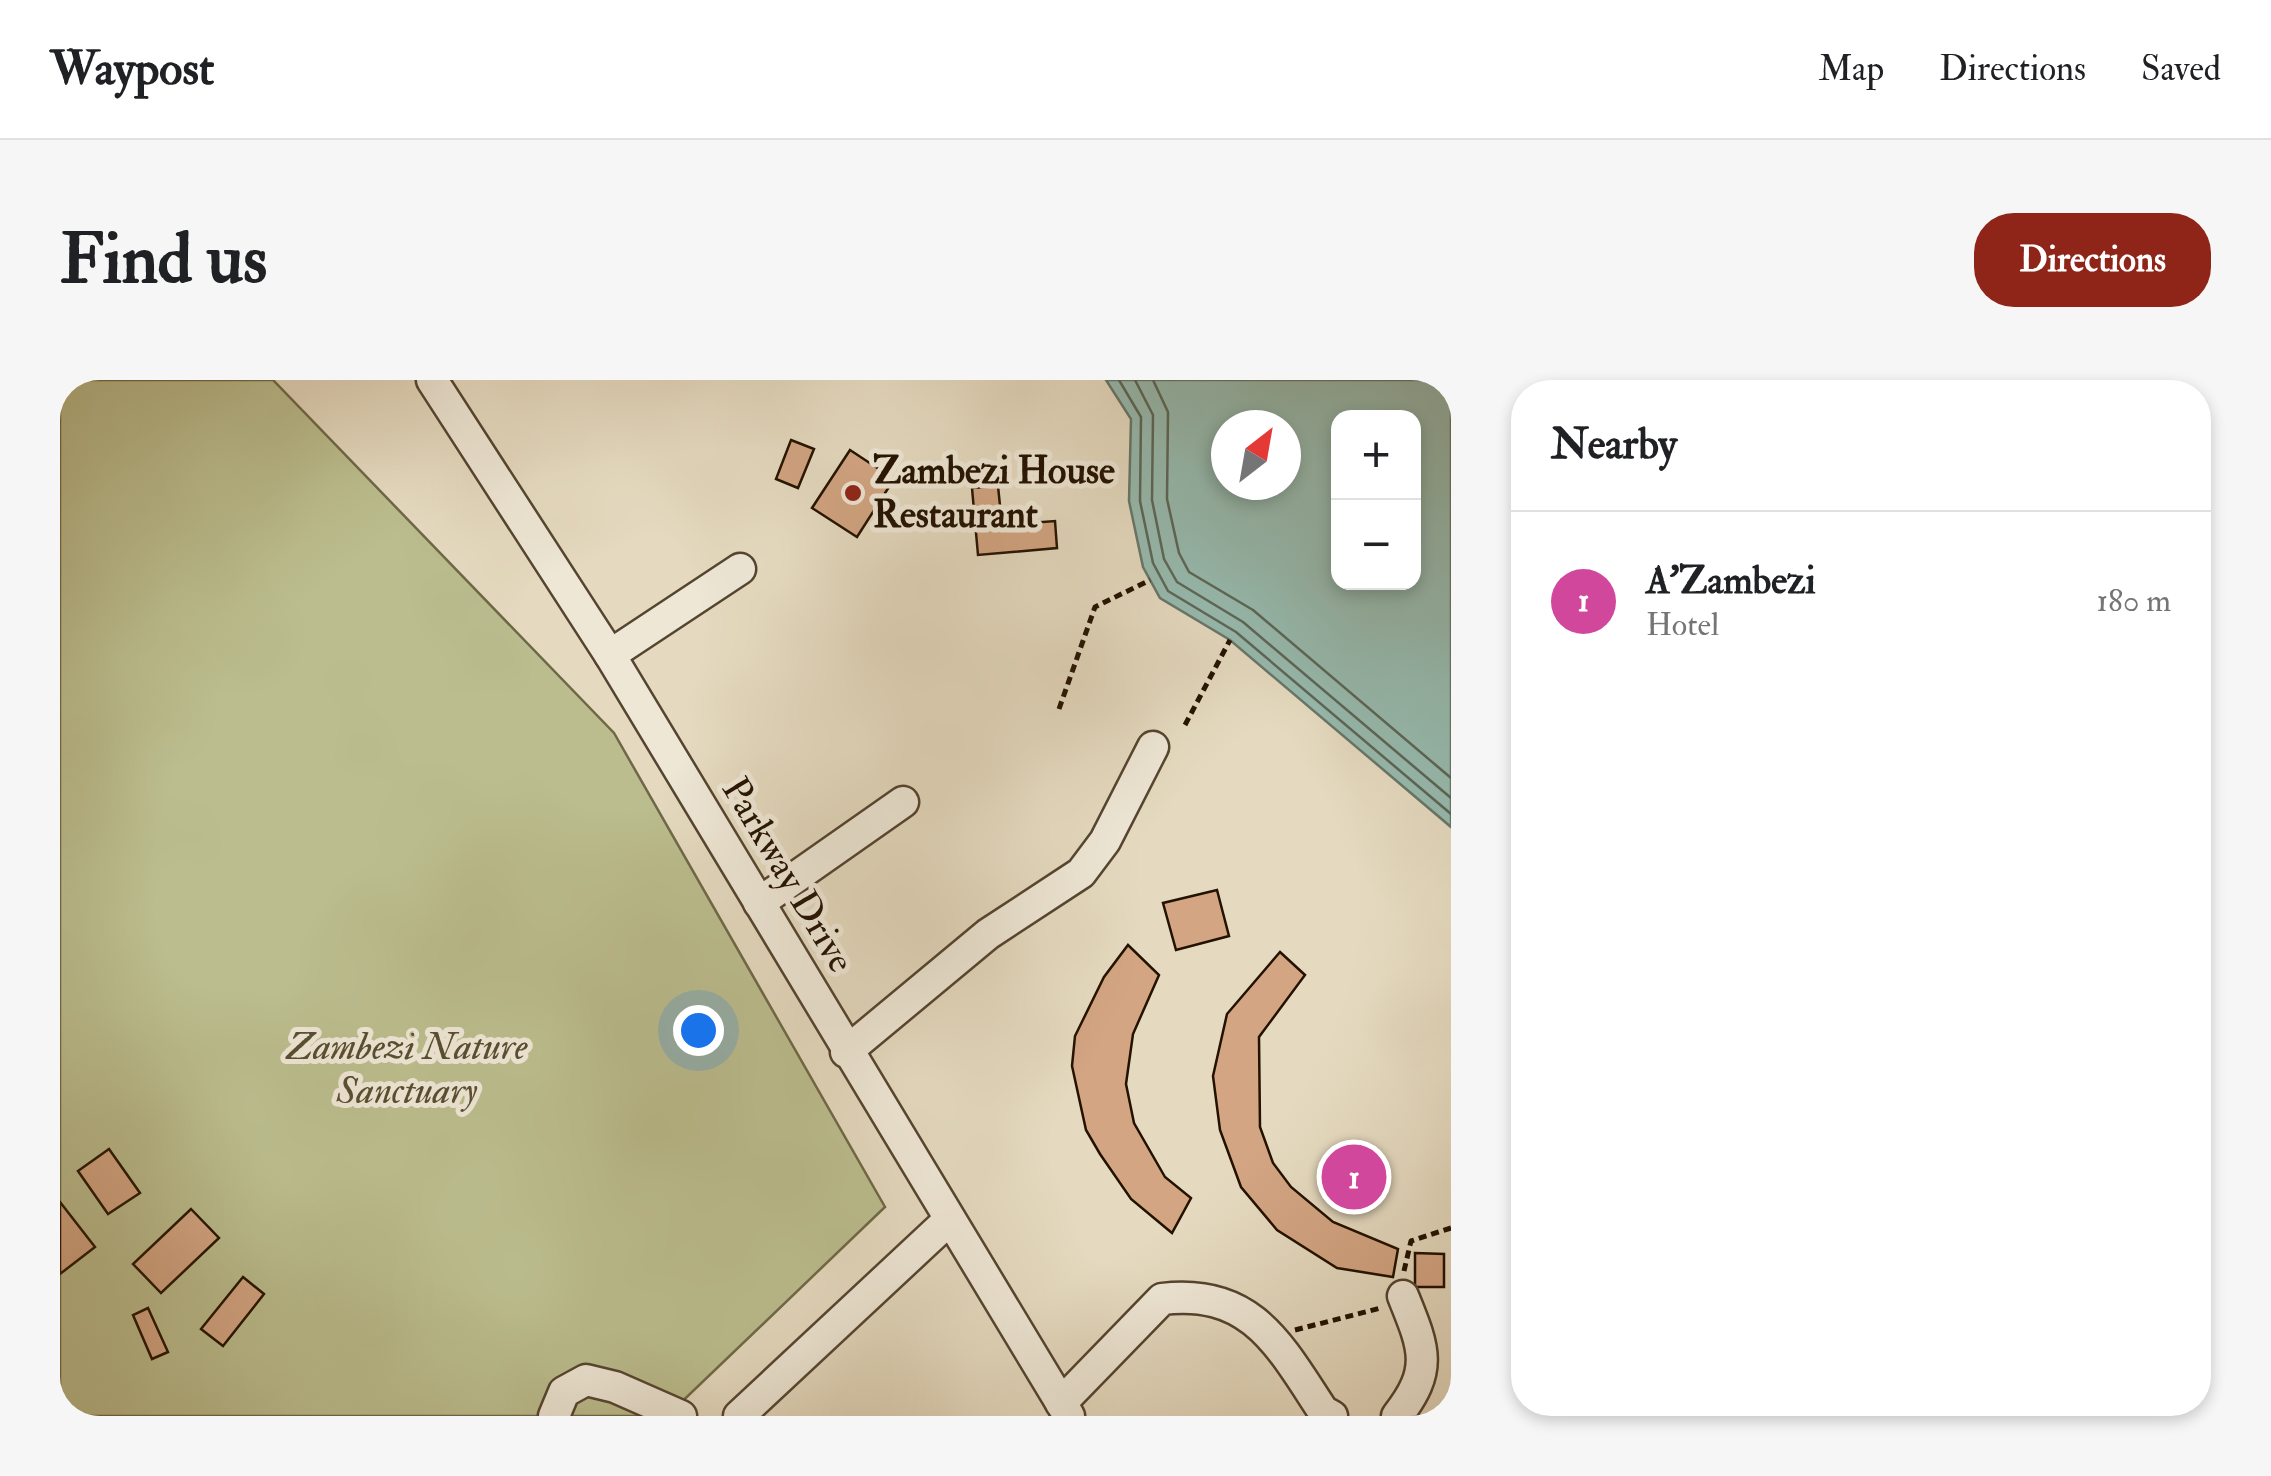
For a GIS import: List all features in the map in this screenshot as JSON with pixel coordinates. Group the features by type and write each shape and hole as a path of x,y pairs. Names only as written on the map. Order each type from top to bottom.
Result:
{"street":[{"name":"Parkway Drive","path":"432,380 610,655 1065,1410"},
{"path":"610,655 740,569"},
{"path":"846,1052 988,934 1080,873 1105,841 1153,747"},
{"path":"759,903 903,802"},
{"path":"740,1416 949,1220"},
{"path":"1397,1416 1417,1390 1424,1350 1404,1296"},
{"path":"1065,1410 1162,1300 1184,1297 1240,1310 1274,1337 1323,1411 1332,1416"},
{"path":"554,1416 564,1392 586,1380 615,1387 682,1416"}],"path":[{"path":"1059,709 1095,607 1150,580"},
{"path":"1185,725 1230,640"},
{"path":"1274,1337 1322,1320 1371,1313 1404,1296 1405,1255 1410,1241 1451,1228"}],"green space":[{"name":"Zambezi Nature Sanctuary","path":"76,380 273,380 614,733 885,1207 667,1416 60,1416 60,400"}],"water":[{"path":"1106,380 1451,380 1451,827 1230,640 1160,598 1143,567 1129,501 1131,419"}],"building":[{"path":"791,440 814,449 798,488 776,479"},
{"name":"Zambezi House Restaurant","path":"850,450 894,479 857,537 812,508"},
{"path":"998,486 1002,525 1055,521 1057,548 978,555 972,488"},
{"path":"1217,890 1229,936 1176,950 1163,903"},
{"path":"1128,945 1159,975 1133,1034 1126,1084 1134,1123 1165,1177 1191,1198 1172,1233 1131,1199 1100,1154 1086,1130 1072,1066 1075,1036 1104,977"},
{"path":"1280,952 1305,975 1259,1037 1260,1127 1273,1163 1291,1187 1333,1222 1398,1249 1393,1277 1337,1268 1277,1230 1241,1187 1220,1130 1213,1076 1227,1014"},
{"path":"109,1149 140,1193 108,1214 78,1171"},
{"path":"60,1202 95,1247 60,1274"},
{"path":"191,1209 219,1238 161,1293 133,1264"},
{"path":"1415,1253 1444,1254 1444,1287 1415,1287"},
{"path":"243,1277 264,1294 223,1346 201,1329"},
{"path":"148,1308 168,1352 152,1359 133,1315"}],"place":[{"name":"Zambezi House Restaurant","path":"853,493"},
{"name":"A'Zambezi","path":"1354,1177"}]}
